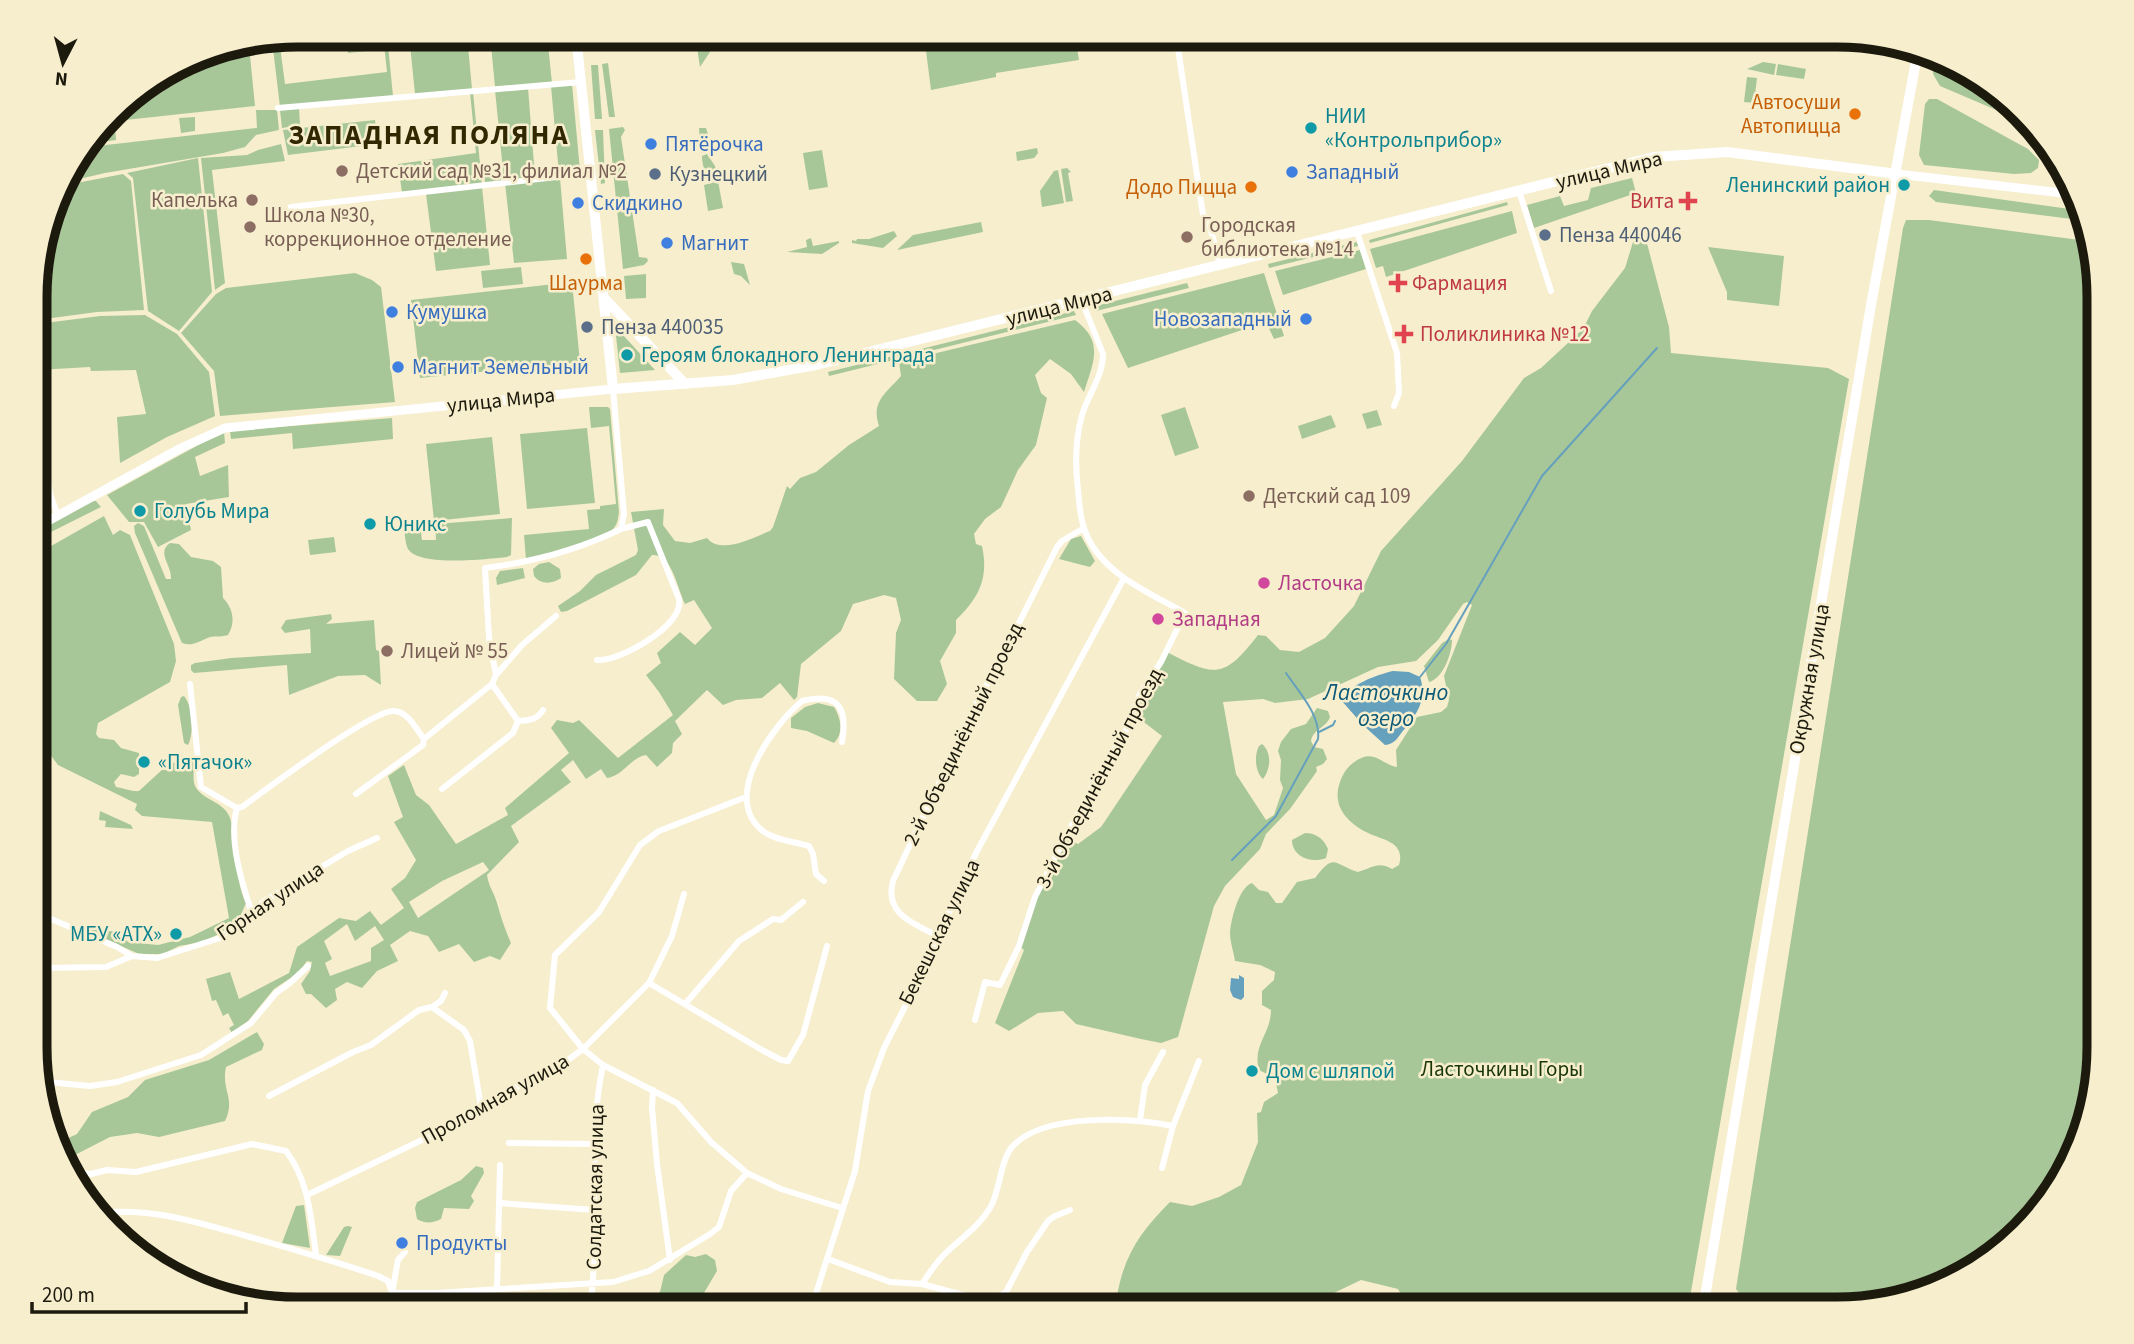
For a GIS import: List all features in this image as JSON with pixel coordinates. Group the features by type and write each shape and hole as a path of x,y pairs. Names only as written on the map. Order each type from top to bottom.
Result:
{"main road":[{"path":"577,47 613,389"},
{"name":"Окружная улица","path":"1705,1297 1869,317 1916,61"},
{"name":"улица Мира","path":"47,522 225,428 613,389 733,380 816,365 1654,158 1704,152 1755,154 1897,174"},
{"path":"1897,174 2064,193"},
{"path":"605,299 685,384"},
{"path":"607,329 610,321 615,318 629,326"}],"street":[{"path":"1178,47 1203,215 1208,218 1220,266"},
{"path":"278,108 581,82"},
{"path":"291,207 591,173"},
{"path":"1519,191 1551,290"},
{"path":"1357,232 1397,353 1399,393 1394,405"},
{"path":"1082,301 1103,363 1082,414 1076,448 1076,478 1084,528 1093,548 1124,578"},
{"path":"613,389 624,514 621,529"},
{"path":"47,472 50,494 58,516"},
{"path":"496,675 489,638 485,568 524,563 648,522 681,606 672,621 648,640 609,660 597,660"},
{"name":"2-й Объединённый проезд","path":"938,936 896,911 891,895 893,881 980,696 1057,547 1084,528"},
{"name":"3-й Объединённый проезд","path":"975,1020 985,982 1000,985 1019,946 1035,898 1094,782 1128,727 1140,694 1161,662 1185,613 1124,578"},
{"name":"Бекешская улица","path":"815,1297 855,1171 868,1091 884,1048 918,981 976,853 1124,578"},
{"path":"424,739 492,684 496,675 522,645 556,616"},
{"path":"190,684 201,787 237,808 346,735 384,713 395,711 405,714 424,739 424,745 356,794"},
{"path":"492,684 518,721"},
{"path":"824,881 816,874 809,846 765,833 758,827 747,808 746,797 753,770 770,736 802,701 829,698 838,705 845,722 842,742"},
{"path":"518,721 539,716 543,710"},
{"path":"442,789 513,733 518,721"},
{"name":"Проломная улица","path":"307,1195 449,1128 494,1098 561,1065 583,1049 551,1008 555,956 599,912 640,845 659,831 746,797"},
{"path":"237,808 234,820 240,880 252,913"},
{"name":"Горная улица","path":"47,968 106,967 132,956 157,958 220,938 264,901 306,874 377,838"},
{"path":"684,894 672,936 649,983 583,1049 603,1065 677,1103 711,1142 747,1173 781,1189 842,1208"},
{"path":"685,1003 738,941 773,919 781,920 803,902"},
{"path":"47,916 132,956"},
{"path":"649,983 762,1050 788,1061 803,1035 827,946"},
{"path":"50,1082 90,1086 117,1082 201,1055 251,1023 276,993 308,966"},
{"path":"269,1096 352,1052 371,1045 419,1010 432,1007 441,1001 445,993"},
{"path":"432,1007 464,1030 470,1041 481,1107"},
{"path":"1140,1119 1145,1085 1163,1052"},
{"path":"1162,1168 1173,1126 1199,1062"},
{"name":"Солдатская улица","path":"591,1297 596,1246 595,1110 603,1065"},
{"path":"653,1090 657,1164 670,1260"},
{"path":"922,1283 946,1252 976,1228 992,1206 1010,1149 1022,1138 1073,1122 1140,1119 1173,1126"},
{"path":"509,1143 594,1144"},
{"path":"81,1173 91,1174 107,1170 136,1172 252,1144 286,1151 295,1163 307,1195 316,1255"},
{"path":"497,1289 500,1165"},
{"path":"388,1297 393,1293 612,1283 649,1271 719,1227 731,1191 747,1173"},
{"path":"499,1203 595,1210"},
{"path":"998,1297 1006,1292 1027,1252 1048,1221 1070,1210"},
{"path":"109,1212 132,1211 161,1214 316,1255 378,1276 388,1282 393,1293"},
{"path":"393,1293 398,1260 405,1252"},
{"path":"828,1259 890,1282 922,1283 971,1297"}],"green space":[{"path":"347,47 377,47 377,50 348,53"},
{"path":"384,47 388,47 393,96 280,107 273,48 280,48 285,84 387,72"},
{"path":"410,47 468,47 472,89 415,94"},
{"path":"491,47 548,47 552,83 495,87"},
{"path":"709,47 710,52 700,67 697,48"},
{"path":"926,47 1077,47 1079,60 996,73 996,77 931,90"},
{"path":"250,52 255,106 119,121 158,89 187,73"},
{"path":"1763,62 1776,64 1774,75 1747,69"},
{"path":"608,63 615,117 609,117 602,64"},
{"path":"1778,64 1806,69 1804,79 1776,75"},
{"path":"591,65 598,65 602,119 595,119"},
{"path":"1933,67 1962,81 2009,115 1940,86 1933,74"},
{"path":"1747,77 1757,78 1754,103 1744,102"},
{"path":"572,84 580,171 559,174 551,86"},
{"path":"528,88 535,177 504,181 495,90"},
{"path":"470,92 473,92 482,184 402,193 398,164 476,153"},
{"path":"1929,99 1937,99 2028,149 2039,160 2038,168 2031,173 2014,174 1924,165 1919,155 1925,104"},
{"path":"299,108 300,125 282,128 280,110"},
{"path":"256,110 277,110 279,130 256,135 245,147 77,180 98,146 257,128"},
{"path":"195,117 195,131 181,133 179,118"},
{"path":"375,120 378,144 288,155 283,130"},
{"path":"115,125 116,140 102,142 109,132"},
{"path":"623,127 625,130 621,137 639,257 647,258 648,261 644,265 623,269 609,129"},
{"path":"699,128 706,128 708,134 706,152 701,153"},
{"path":"595,130 603,130 605,183 601,184"},
{"path":"281,144 285,161 212,170 225,283 215,290 201,158 247,155"},
{"path":"1037,148 1038,153 1034,158 1017,161 1016,152"},
{"path":"822,150 828,187 809,190 803,153"},
{"path":"707,154 715,166 718,180 710,177 704,168 702,156"},
{"path":"198,158 212,292 179,331 148,311 133,178 127,173"},
{"path":"500,164 502,181 485,183 483,166"},
{"path":"1067,168 1071,172 1068,173 1073,201 1066,202 1061,169"},
{"path":"1058,170 1064,203 1042,207 1040,191 1054,171"},
{"path":"123,174 131,181 144,310 97,312 47,319 52,248 66,202 75,183"},
{"path":"560,178 567,259 514,263 505,183"},
{"path":"1632,178 1636,193 1534,228 1527,205 1560,196 1564,206 1588,200 1591,188"},
{"path":"718,181 723,208 708,211 704,185"},
{"path":"482,187 490,265 436,271 426,194"},
{"path":"1934,190 2070,209 2074,219 1936,202 1929,196"},
{"path":"1507,202 1508,205 1370,243 1369,240"},
{"path":"1512,211 1517,233 1386,277 1383,266 1376,268 1370,249"},
{"path":"1906,220 1929,220 2080,240 2082,248 2086,281 2085,1079 2068,1142 2045,1186 2014,1224 1976,1255 1932,1278 1886,1292 1837,1297 1742,1297 1736,1289"},
{"path":"981,222 983,232 897,250 913,235"},
{"path":"894,231 897,236 883,248 852,243 852,240 869,239"},
{"name":"Ласточкины Горы","path":"1644,232 1669,327 1671,353 1828,368 1849,379 1690,1297 1402,1297 1398,1289 1361,1280 1325,1297 1119,1297 1120,1281 1135,1244 1170,1202 1192,1206 1219,1197 1241,1185 1258,1142 1257,1113 1261,1112 1264,1102 1278,1093 1275,1078 1259,1070 1258,1061 1271,1010 1262,1005 1262,991 1274,980 1275,972 1260,965 1235,961 1231,940 1234,912 1243,891 1252,883 1259,890 1268,892 1276,903 1282,903 1297,882 1315,878 1331,863 1335,862 1358,872 1375,866 1392,869 1399,865 1400,857 1396,846 1359,828 1343,813 1338,800 1339,785 1348,768 1366,756 1397,767 1396,750 1417,717 1441,712 1447,707 1449,700 1444,676 1472,605 1467,602 1463,604 1438,640 1416,661 1378,667 1308,699 1275,703 1263,699 1223,702 1236,774 1266,820 1274,815 1283,788 1278,751 1281,742 1291,729 1306,724 1317,708 1328,711 1330,717 1311,741 1314,747 1323,749 1327,759 1316,767 1317,771 1290,809 1266,834 1260,849 1225,886 1214,906 1178,1037 1161,1043 1141,1039 1076,1024 1063,1011 1038,1013 1009,1031 995,1023 1024,950 1019,946 1035,897 1067,839 1078,844 1101,827 1162,736 1132,713 1165,651 1196,666 1217,670 1236,660 1258,635 1266,636 1280,650 1299,652 1325,638 1354,606 1381,551 1462,461 1524,378 1541,368 1583,329 1592,311 1625,268 1633,242"},
{"path":"811,238 813,246 839,243 822,254 787,252 807,247 806,240"},
{"path":"1357,242 1358,246 1269,268 1268,264"},
{"path":"1708,247 1784,256 1779,306 1727,300 1727,292"},
{"path":"1360,250 1366,269 1283,295 1275,271"},
{"path":"731,262 744,264 750,285 741,276 734,274"},
{"path":"521,267 523,284 483,288 481,271"},
{"path":"355,273 381,287 395,402 220,416 214,371 181,333 216,294 226,288"},
{"path":"1264,273 1284,336 1274,339 1266,322 1128,368 1102,314"},
{"path":"646,274 646,298 626,299 624,276"},
{"path":"572,282 580,362 420,378 411,300"},
{"path":"1187,283 1189,288 1096,311 1095,306"},
{"path":"1074,311 1076,315 829,376 828,372"},
{"path":"145,315 177,334 209,372 215,416 167,437 120,463 117,417 146,414 136,370 91,371 90,367 47,369 47,323 100,316"},
{"path":"1075,320 1090,336 1094,353 1084,392 1071,374 1050,359 1035,375 1041,393 1047,398 1036,445 1018,470 1001,507 985,519 974,534 976,544 982,546 983,578 971,604 956,620 956,633 940,661 947,684 937,701 917,701 894,679 896,633 901,620 896,598 884,595 853,604 841,631 801,664 797,697 794,700 780,683 762,698 736,700 723,705 707,690 675,721 682,734 673,743 672,753 657,767 646,755 613,777 607,778 601,769 586,779 573,760 561,770 571,782 511,826 519,842 487,875 511,943 500,960 490,956 474,962 459,944 439,952 428,936 410,931 390,945 398,961 377,971 362,988 347,982 335,989 337,1000 326,1008 311,994 306,994 301,984 310,971 312,962 307,961 298,973 274,989 248,1021 232,1033 229,1028 234,1025 228,1013 223,1016 216,1000 212,1001 206,979 230,972 239,999 289,973 297,947 339,918 356,921 370,911 381,925 404,908 391,889 405,878 416,860 394,822 403,817 388,776 404,765 416,795 429,805 456,844 508,815 505,808 569,753 551,728 557,720 573,723 579,720 618,758 673,715 646,675 661,663 657,653 680,632 695,645 712,628 694,600 685,604 673,573 664,560 652,555 636,575 567,611 561,612 558,606 580,591 596,575 636,555 638,550 631,512 664,509 663,525 675,541 690,543 707,538 713,543 728,545 770,531 787,486 790,489 800,478 816,472 849,445 879,426 878,404 901,376 899,362","holes":["483,862 489,870 418,918 409,902 442,881","347,924 355,941 375,926 384,940 371,948 371,961 330,976 325,963 332,959 324,941"]},
{"path":"617,333 623,335 655,370 620,373"},
{"path":"589,407 610,409 619,512 616,524 608,533 599,537 526,560 524,535 589,529 587,510 616,504 609,426 591,428"},
{"path":"1185,407 1199,448 1175,456 1161,415"},
{"path":"1377,410 1382,425 1367,429 1362,414"},
{"path":"1331,415 1336,427 1302,439 1298,426"},
{"path":"392,418 393,439 293,449 292,433 231,439 230,431"},
{"path":"587,428 595,503 527,509 520,434"},
{"path":"224,431 225,443 195,457 200,476 228,465 229,497 186,504 191,530 158,547 144,522 129,522 107,495"},
{"path":"492,437 500,514 434,521 426,444"},
{"path":"93,501 101,507 47,534 47,526"},
{"path":"104,516 113,535 120,530 130,535 174,644 176,661 170,682 98,723 96,734 99,738 114,740 121,748 139,753 139,774 134,777 121,774 114,782 116,787 139,791 164,768 187,756 193,759 195,786 227,812 234,839 239,882 246,903 239,919 219,934 202,942 179,946 163,954 139,954 92,933 89,929 119,932 128,942 158,945 190,937 229,918 212,822 142,816 135,810 137,804 58,765 47,750 47,548"},
{"path":"512,518 511,555 507,557 439,560 415,555 406,544 404,527 420,525 422,540 436,540 435,524"},
{"path":"138,523 144,526 166,579 171,579 171,574 164,551 170,543 179,544 191,557 213,561 221,567 223,598 232,615 228,635 210,637 193,644 182,643 135,533 134,526"},
{"path":"1081,536 1095,561 1090,567 1059,559 1071,539"},
{"path":"334,537 336,552 310,555 308,540"},
{"path":"549,562 560,569 561,578 550,582 540,581 534,576 533,569 539,564"},
{"path":"523,568 525,578 497,585 496,578 500,571"},
{"path":"331,614 332,619 326,624 374,620 381,685 365,675 338,676 289,695 287,665 194,673 191,670 191,665 195,663 311,653 310,629 285,633 281,628 286,620"},
{"path":"1452,640 1452,645 1446,665 1434,680 1429,682 1424,666 1442,643"},
{"path":"184,696 192,720 188,745 184,743 178,705"},
{"path":"818,703 834,707 838,716 840,730 834,743 807,731 791,728 791,718 805,707"},
{"path":"1262,744 1268,751 1269,761 1263,779 1258,772 1256,759 1257,750"},
{"path":"100,811 131,825 133,829 105,827 106,821 99,820"},
{"path":"1305,833 1316,835 1324,842 1328,849 1326,858 1304,858 1295,851 1292,840"},
{"path":"257,1032 264,1044 262,1050 226,1067 225,1082 229,1106 225,1121 159,1137 137,1133 110,1137 73,1156 65,1140 77,1134 92,1112 128,1097 145,1080 209,1060"},
{"path":"476,1166 483,1168 484,1173 471,1196 474,1201 469,1209 444,1208 441,1219 432,1222 417,1219 417,1202 461,1180"},
{"path":"304,1205 310,1248 282,1243 296,1206"},
{"path":"344,1227 352,1227 340,1256 326,1255"},
{"path":"706,1254 715,1260 717,1271 702,1297 653,1297 660,1292 664,1275 686,1255 695,1257"}],"water":[{"name":"Ласточкино озеро","path":"1393,671 1409,672 1420,677 1423,693 1412,720 1395,741 1385,745 1341,700 1356,685"},
{"path":"1239,975 1244,978 1244,997 1241,1000 1233,997 1230,990 1231,978 1239,979"}],"waterway":[{"path":"1420,677 1446,644 1542,476 1657,348"},
{"path":"1232,860 1276,816 1318,739 1312,712 1286,673"},
{"path":"1319,732 1333,725 1335,721"}],"place":[{"name":"Автосуши Автопицца","path":"1855,114"},
{"name":"НИИ «Контрольприбор»","path":"1311,128"},
{"name":"Пятёрочка","path":"651,144"},
{"name":"Детский сад №31, филиал №2","path":"342,171"},
{"name":"Западный","path":"1292,172"},
{"name":"Кузнецкий","path":"655,174"},
{"name":"Ленинский район","path":"1904,185"},
{"name":"Додо Пицца","path":"1251,187"},
{"name":"Капелька","path":"252,200"},
{"name":"Вита","path":"1688,201"},
{"name":"Скидкино","path":"578,203"},
{"name":"Школа №30, коррекционное отделение","path":"250,227"},
{"name":"Пенза 440046","path":"1545,235"},
{"name":"Городская библиотека №14","path":"1187,237"},
{"name":"Магнит","path":"667,243"},
{"name":"Шаурма","path":"586,259"},
{"name":"Фармация","path":"1398,283"},
{"name":"Кумушка","path":"392,312"},
{"name":"Новозападный","path":"1306,319"},
{"name":"Пенза 440035","path":"587,327"},
{"name":"Поликлиника №12","path":"1404,334"},
{"name":"Героям блокадного Ленинграда","path":"627,355"},
{"name":"Магнит Земельный","path":"398,367"},
{"name":"Детский сад 109","path":"1249,496"},
{"name":"Голубь Мира","path":"140,511"},
{"name":"Юникс","path":"370,524"},
{"name":"Ласточка","path":"1264,583"},
{"name":"Западная","path":"1158,619"},
{"name":"Лицей № 55","path":"387,651"},
{"name":"«Пятачок»","path":"144,762"},
{"name":"МБУ «АТХ»","path":"176,934"},
{"name":"Дом с шляпой","path":"1252,1071"},
{"name":"Продукты","path":"402,1243"}],"district":[{"name":"ЗАПАДНАЯ ПОЛЯНА","path":"429,135"}]}
